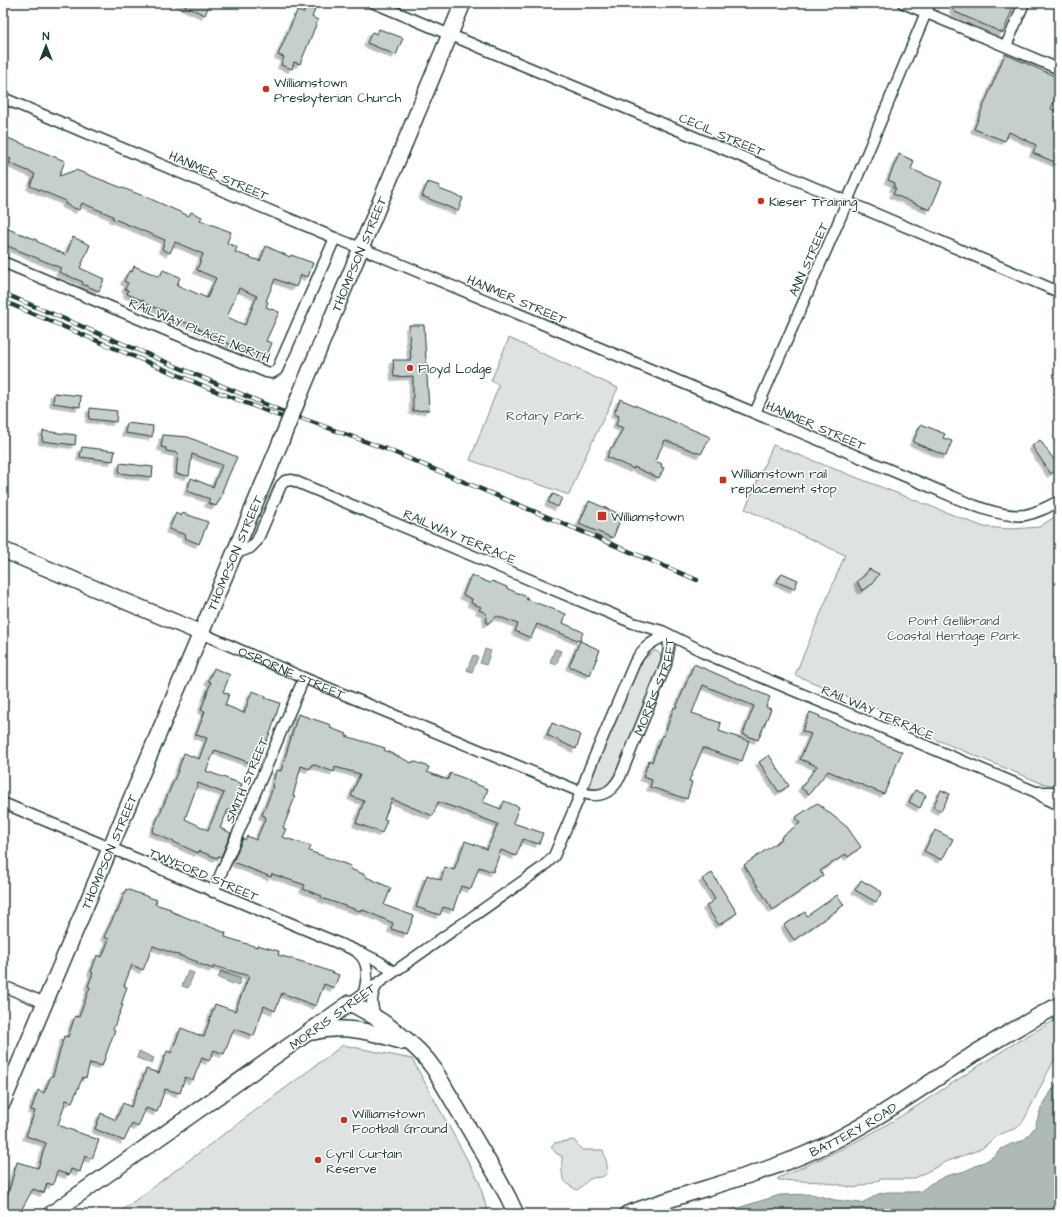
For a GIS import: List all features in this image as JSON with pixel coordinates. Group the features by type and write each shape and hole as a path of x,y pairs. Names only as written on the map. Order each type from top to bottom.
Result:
{"street":[{"name":"CECIL STREET","path":"374,3 645,116 1059,292"},
{"name":"THOMPSON STREET","path":"3,1102 201,633 463,3"},
{"path":"903,3 928,8 1006,46 1059,68"},
{"path":"1006,46 1024,3"},
{"name":"ANN STREET","path":"754,413 848,202 928,8"},
{"name":"HANMER STREET","path":"3,98 334,238 991,511 1003,514 1024,515 1042,510 1059,501"},
{"name":"RAILWAY PLACE NORTH","path":"3,262 266,372 272,373 277,370 334,238"},
{"name":"RAILWAY TERRACE","path":"234,554 250,548 257,541 281,485 285,481 292,480 633,623 668,634 710,655 1036,792 1059,805"},
{"name":"OSBORNE STREET","path":"3,550 304,678 581,792"},
{"name":"MORRIS STREET","path":"51,1214 551,860 556,853 581,792 637,658 647,646 668,634 670,645 666,664 617,782 610,790 602,795 593,795 581,792"},
{"name":"RAILWAY TERRACE","path":"666,664 672,650 678,646 710,655"},
{"name":"SMITH STREET","path":"212,892 304,678"},
{"name":"RAILWAY TERRACE","path":"1036,792 1059,792"},
{"name":"TWYFORD STREET","path":"3,803 212,892 353,949 380,962 393,972"},
{"path":"353,949 362,957 367,965 364,993"},
{"path":"379,982 374,990 372,1004 379,1028"},
{"path":"3,986 44,1003"},
{"path":"348,1004 362,1027 379,1028 422,1054 434,1069 495,1172 516,1214"},
{"name":"BATTERY ROAD","path":"627,1214 661,1201 775,1166 829,1143 886,1112 1004,1035 1059,1005"},
{"path":"308,1033 337,1028 356,1030 379,1028"}],"green space":[{"name":"Rotary Park","path":"509,338 618,388 585,457 569,495 470,460 499,385 491,381"},
{"name":"Point Gellibrand Coastal Heritage Park","path":"773,445 984,527 1012,529 1039,527 1059,514 1059,784 1051,785 1041,783 918,732 918,726 795,675 845,555 745,509"},
{"path":"654,651 657,651 661,656 661,666 613,780 603,788 592,789 589,783 639,666 645,658"},
{"path":"1059,1018 1059,1050 1024,1120 1017,1128 1000,1134 981,1149 946,1162 913,1179 882,1179 855,1188 824,1182 778,1180 778,1178 842,1149 902,1116 990,1058"},
{"name":"Williamstown Football Ground","path":"343,1045 412,1059 479,1181 488,1214 117,1214"},
{"path":"574,1140 582,1150 603,1150 607,1168 605,1175 590,1179 577,1190 571,1187 564,1180 562,1172 562,1156 557,1154 551,1147 554,1143"}],"shaded area":[{"path":"485,649 491,651 486,665 480,663"},
{"path":"555,649 561,651 556,665 550,662"},
{"path":"473,655 478,657 472,672 467,670"},
{"path":"188,971 194,973 188,988 182,986"},
{"path":"221,971 241,979 238,986 218,978"},
{"path":"139,1051 154,1058 152,1064 137,1058"},
{"path":"1059,1079 1059,1214 718,1214 780,1195 811,1194 835,1200 861,1203 878,1194 887,1192 921,1191 930,1184 946,1176 965,1171 986,1161 1001,1149 1022,1141 1027,1137 1035,1127 1041,1108"}],"building":[{"path":"178,3 210,3 205,15"},
{"path":"955,3 1015,3 1003,33 955,12 953,9"},
{"path":"306,7 315,10 312,17 318,20 300,64 294,62 292,69 281,65 284,57 278,55 297,11 304,13"},
{"path":"379,29 403,38 396,55 367,43 372,32 377,34"},
{"path":"1005,54 1059,78 1059,89 1051,109 1059,112 1059,164 1033,153 1036,145 1009,132 1005,141 974,129"},
{"path":"3,136 65,161 59,176 76,170 146,197 189,216 191,212 202,217 200,220 231,232 227,243 237,247 235,252 260,261 266,246 290,257 291,255 313,263 308,277 301,275 296,287 275,279 266,301 268,302 266,307 279,312 266,341 272,343 266,358 236,345 235,346 221,341 222,339 177,319 175,325 163,320 167,312 143,303 144,301 127,294 128,290 125,289 128,283 124,281 129,271 132,272 134,266 160,277 163,270 180,277 177,285 207,298 216,278 197,270 203,254 175,242 170,253 162,249 165,240 112,218 113,216 82,203 79,210 65,204 66,201 30,186 35,174 9,163 11,159 3,156","holes":["239,288 257,296 245,325 227,317"]},
{"path":"899,154 914,161 911,169 942,182 930,210 893,194 896,188 893,188 895,183 888,180"},
{"path":"428,182 440,186 439,189 463,198 458,211 422,196"},
{"path":"3,227 37,240 36,241 66,255 73,237 90,245 80,268 104,279 99,291 82,284 83,282 59,272 61,268 3,244"},
{"name":"Floyd Lodge","path":"409,325 424,325 429,410 413,411 413,376 394,377 393,360 411,360"},
{"path":"54,393 81,396 80,407 53,403"},
{"path":"620,399 710,437 701,454 665,440 655,461 662,464 661,467 664,468 659,478 607,457 611,447 613,448 623,428 616,425 619,416 614,414"},
{"path":"90,408 117,411 116,422 89,419"},
{"path":"127,423 153,426 152,437 125,433"},
{"path":"921,424 945,434 943,438 952,441 946,456 913,442"},
{"path":"43,431 76,435 75,445 42,441"},
{"path":"163,435 188,437 237,457 216,506 208,503 210,499 187,491 191,478 213,487 222,465 192,454 189,476 176,474 178,453 166,451 166,448 161,447"},
{"path":"1040,440 1059,467 1051,474 1032,446"},
{"path":"82,447 115,451 113,461 80,457"},
{"path":"120,463 153,467 152,477 119,473"},
{"path":"553,494 562,498 558,507 548,502"},
{"path":"589,501 622,515 613,538 579,524"},
{"path":"176,513 181,516 183,513 208,522 199,544 185,538 186,535 169,529"},
{"path":"869,569 879,574 872,584 862,591 857,581 864,576"},
{"path":"782,573 798,580 794,589 777,582"},
{"path":"471,575 490,583 492,581 507,587 506,588 527,597 526,599 566,614 563,623 583,632 580,641 537,624 531,638 515,631 518,624 497,616 487,624 486,613 479,610 481,607 471,603 472,599 463,595"},
{"path":"580,641 600,650 590,675 569,666"},
{"path":"694,664 770,697 766,707 771,709 758,740 743,734 754,706 703,685 692,713 721,723 719,731 749,741 742,761 703,748 689,781 692,782 687,799 650,787 652,780 643,777 649,760 652,762 662,735 664,736 674,707 676,708"},
{"path":"214,668 230,675 223,692 229,694 225,705 244,713 252,691 266,696 265,698 280,703 271,731 262,750 261,749 256,765 215,750 206,771 242,784 237,799 242,801 237,813 228,810 220,828 231,833 221,857 218,856 217,858 199,851 198,853 152,832 184,753 199,759 207,738 196,735 205,711 201,710 211,682 208,681","holes":["198,783 224,793 208,830 185,819"]},
{"path":"810,712 902,752 884,794 828,771 809,794 801,788 817,766 800,759 811,734 802,731"},
{"path":"298,714 331,725 330,728 347,734 346,736 385,748 384,750 412,763 413,761 429,767 427,772 448,780 450,773 488,789 483,802 501,809 504,801 519,807 513,823 543,833 539,844 523,839 516,856 501,850 493,872 479,867 471,889 461,886 453,910 443,907 440,915 416,907 427,875 441,880 445,867 454,870 465,841 487,849 498,824 438,802 433,816 392,799 384,819 387,820 382,833 356,823 364,801 351,796 360,774 335,767 334,772 312,764 310,769 301,766 293,796 295,797 283,828 286,829 282,837 311,846 309,851 351,866 350,869 366,875 366,877 391,888 384,905 414,916 407,934 391,929 393,923 361,909 360,911 321,898 322,896 303,889 305,885 272,874 271,877 233,862 243,838 245,840 247,836 256,840 266,817 262,815 273,788 276,770 281,771"},
{"path":"552,723 581,735 576,749 547,735"},
{"path":"769,755 789,786 779,792 759,762"},
{"path":"915,790 926,795 920,808 909,802"},
{"path":"941,790 950,794 941,811 933,807"},
{"path":"817,803 847,827 861,847 848,857 846,854 820,871 823,876 773,910 744,865 782,839 781,837 800,823 796,817"},
{"path":"935,830 953,839 942,860 924,851"},
{"path":"712,873 737,913 719,925 706,906 715,899 702,879"},
{"path":"861,880 882,892 876,902 855,890"},
{"path":"126,889 157,900 155,904 171,909 170,911 226,933 225,937 257,947 257,945 279,951 278,955 310,964 339,975 334,988 324,984 316,1006 282,993 275,1011 264,1006 254,1036 234,1029 224,1054 214,1050 209,1061 202,1058 193,1080 185,1077 180,1093 165,1089 157,1112 146,1108 138,1127 132,1124 124,1141 95,1129 101,1113 116,1120 123,1103 131,1107 139,1087 140,1088 146,1069 159,1073 167,1051 171,1053 181,1028 204,1037 215,1004 235,1011 249,976 214,966 213,969 153,946 143,970 132,965 124,986 127,987 121,1005 123,1005 113,1029 115,1030 102,1066 90,1063 86,1078 83,1077 72,1102 66,1100 58,1125 99,1140 92,1159 85,1156 80,1172 71,1169 69,1175 57,1171 53,1185 47,1183 44,1193 33,1189 19,1214 3,1214 3,1192 8,1194 17,1162 38,1168 46,1143 26,1136 35,1111 31,1110 38,1090 44,1093 51,1076 53,1076 64,1036 68,1037 75,1016 79,1017 90,987 88,986 93,973 91,972 97,955 102,957 109,939 104,937 116,912 117,913"},
{"path":"837,895 844,905 794,940 784,925 805,912 807,916"}],"railway":[{"path":"3,293 279,410 386,449 697,580"},
{"path":"3,301 218,392 282,417"}],"place":[{"name":"Williamstown Presbyterian Church","path":"266,89"},
{"name":"Kieser Training","path":"761,201"},
{"name":"Floyd Lodge","path":"410,368"},
{"name":"Williamstown rail replacement stop","path":"723,480"},
{"name":"Williamstown","path":"602,516"},
{"name":"Williamstown Football Ground","path":"344,1120"},
{"name":"Cyril Curtain Reserve","path":"318,1160"}]}
